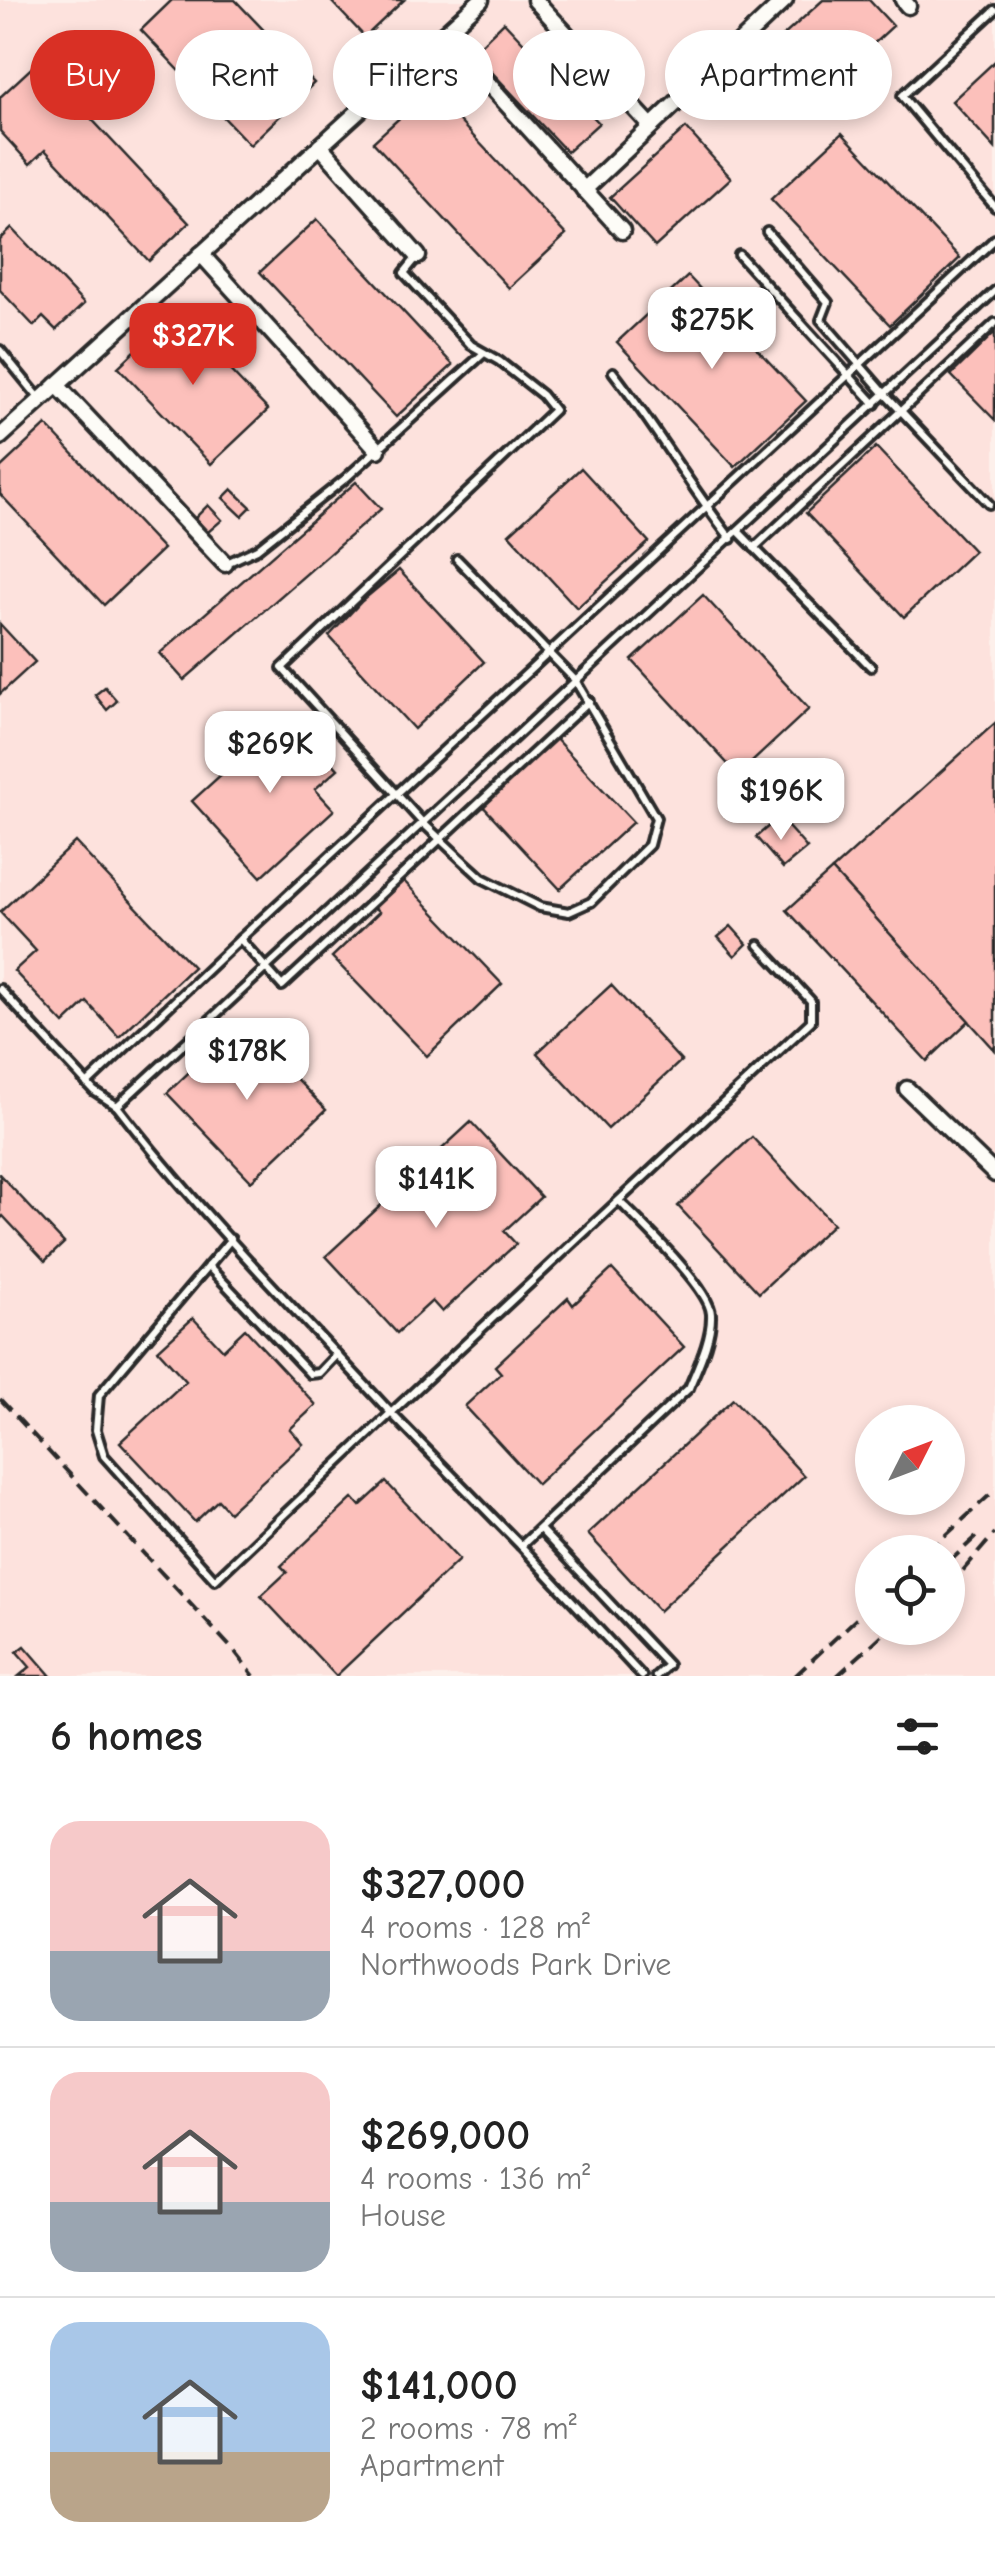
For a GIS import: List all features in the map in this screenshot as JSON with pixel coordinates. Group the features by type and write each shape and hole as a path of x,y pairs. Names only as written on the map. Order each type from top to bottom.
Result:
{"street":[{"path":"447,30 481,0"},
{"path":"535,0 651,126"},
{"path":"584,190 786,0"},
{"path":"493,89 622,232"},
{"path":"0,437 349,120"},
{"path":"320,146 418,256"},
{"path":"202,254 378,450"},
{"path":"57,385 225,564"},
{"path":"907,1089 995,1174"}],"lane":[{"path":"995,10 902,96 995,207"},
{"path":"767,232 828,302 821,320 989,504"},
{"path":"86,1084 995,239"},
{"path":"740,255 875,404"},
{"path":"418,256 404,273 470,345 542,395 554,410 282,668 422,822 482,878 540,907 569,912 591,902 649,845 656,818 575,680 457,559"},
{"path":"116,1106 995,291"},
{"path":"754,548 995,323"},
{"path":"0,350 41,400"},
{"path":"225,564 257,549 378,450 484,353"},
{"path":"613,372 731,539"},
{"path":"739,532 871,667"},
{"path":"240,939 282,986 588,702"},
{"path":"231,1240 99,1395 96,1430 104,1456 215,1580 810,1021 811,1001 759,945"},
{"path":"0,989 86,1084 116,1106 164,1168 642,1676"},
{"path":"522,1546 689,1388 709,1326 711,1313 706,1296 619,1201"},
{"path":"208,1266 310,1374 319,1372 337,1354"},
{"path":"540,1528 668,1665 656,1676"}],"shaded area":[{"path":"0,0 995,0 995,1676 0,1676"}],"building":[{"path":"172,0 235,0 264,30 175,30 175,66 155,45 155,30 141,30"},
{"path":"330,0 404,0 372,30 358,30"},
{"path":"823,0 869,0 893,26 889,30 790,30"},
{"path":"504,22 513,32 513,95 493,73 493,33"},
{"path":"995,61 995,148 952,101"},
{"path":"30,69 30,120 93,120 189,223 149,261 45,150 30,164 0,131 0,97"},
{"path":"226,120 276,120 250,145"},
{"path":"397,120 458,120 566,235 509,288 373,142"},
{"path":"537,120 599,123 567,152"},
{"path":"686,128 731,178 655,247 610,197"},
{"path":"842,133 960,258 890,325 771,199"},
{"path":"317,219 453,365 396,417 260,272"},
{"path":"12,228 84,304 56,330 43,317 34,326 0,290 0,240"},
{"path":"688,276 806,401 735,467 617,342"},
{"path":"175,313 268,410 211,464 118,367"},
{"path":"995,332 995,420 951,375"},
{"path":"46,425 163,549 104,605 0,494 0,468"},
{"path":"876,447 974,551 904,617 806,513"},
{"path":"581,468 649,542 577,608 509,534"},
{"path":"356,482 381,509 184,680 160,653"},
{"path":"232,489 251,507 242,516 223,498"},
{"path":"208,505 222,520 208,532 195,518"},
{"path":"399,570 484,662 414,729 329,636"},
{"path":"703,595 809,709 738,775 632,660"},
{"path":"0,624 35,662 0,694"},
{"path":"105,687 117,701 107,710 95,695"},
{"path":"288,714 338,769 315,789 334,810 261,877 192,801"},
{"path":"995,723 995,1050 832,870"},
{"path":"553,736 633,822 560,889 481,804"},
{"path":"779,817 807,848 783,868 756,837"},
{"path":"75,842 193,967 119,1037 87,1002 64,1024 14,971 36,951 0,912"},
{"path":"832,870 969,1021 927,1061 787,910"},
{"path":"400,877 502,984 427,1056 332,957 379,912 371,904"},
{"path":"731,926 747,944 735,956 718,937"},
{"path":"611,985 681,1061 608,1129 537,1053"},
{"path":"242,1022 326,1110 251,1181 167,1093 205,1057 213,1066 229,1050 221,1042"},
{"path":"471,1122 541,1197 504,1231 516,1244 442,1312 432,1301 397,1333 326,1256"},
{"path":"752,1137 833,1224 759,1293 678,1206"},
{"path":"0,1175 64,1243 45,1261 3,1216 0,1219"},
{"path":"612,1269 684,1347 537,1484 465,1406 501,1373 495,1366 568,1298 573,1305"},
{"path":"193,1318 223,1350 245,1329 316,1405 290,1429 303,1444 229,1512 218,1500 195,1522 120,1442 186,1381 158,1350"},
{"path":"733,1399 804,1476 659,1611 588,1534"},
{"path":"386,1482 459,1560 336,1676 261,1596 287,1572 281,1566 353,1498 360,1506"},
{"path":"25,1646 51,1676 19,1676 30,1667 17,1652"}],"railway":[{"path":"0,1399 254,1676"},
{"path":"946,1535 995,1490"},
{"path":"965,1568 995,1533"},
{"path":"965,1547 977,1536"},
{"path":"795,1676 855,1620"},
{"path":"837,1676 871,1645"}]}
